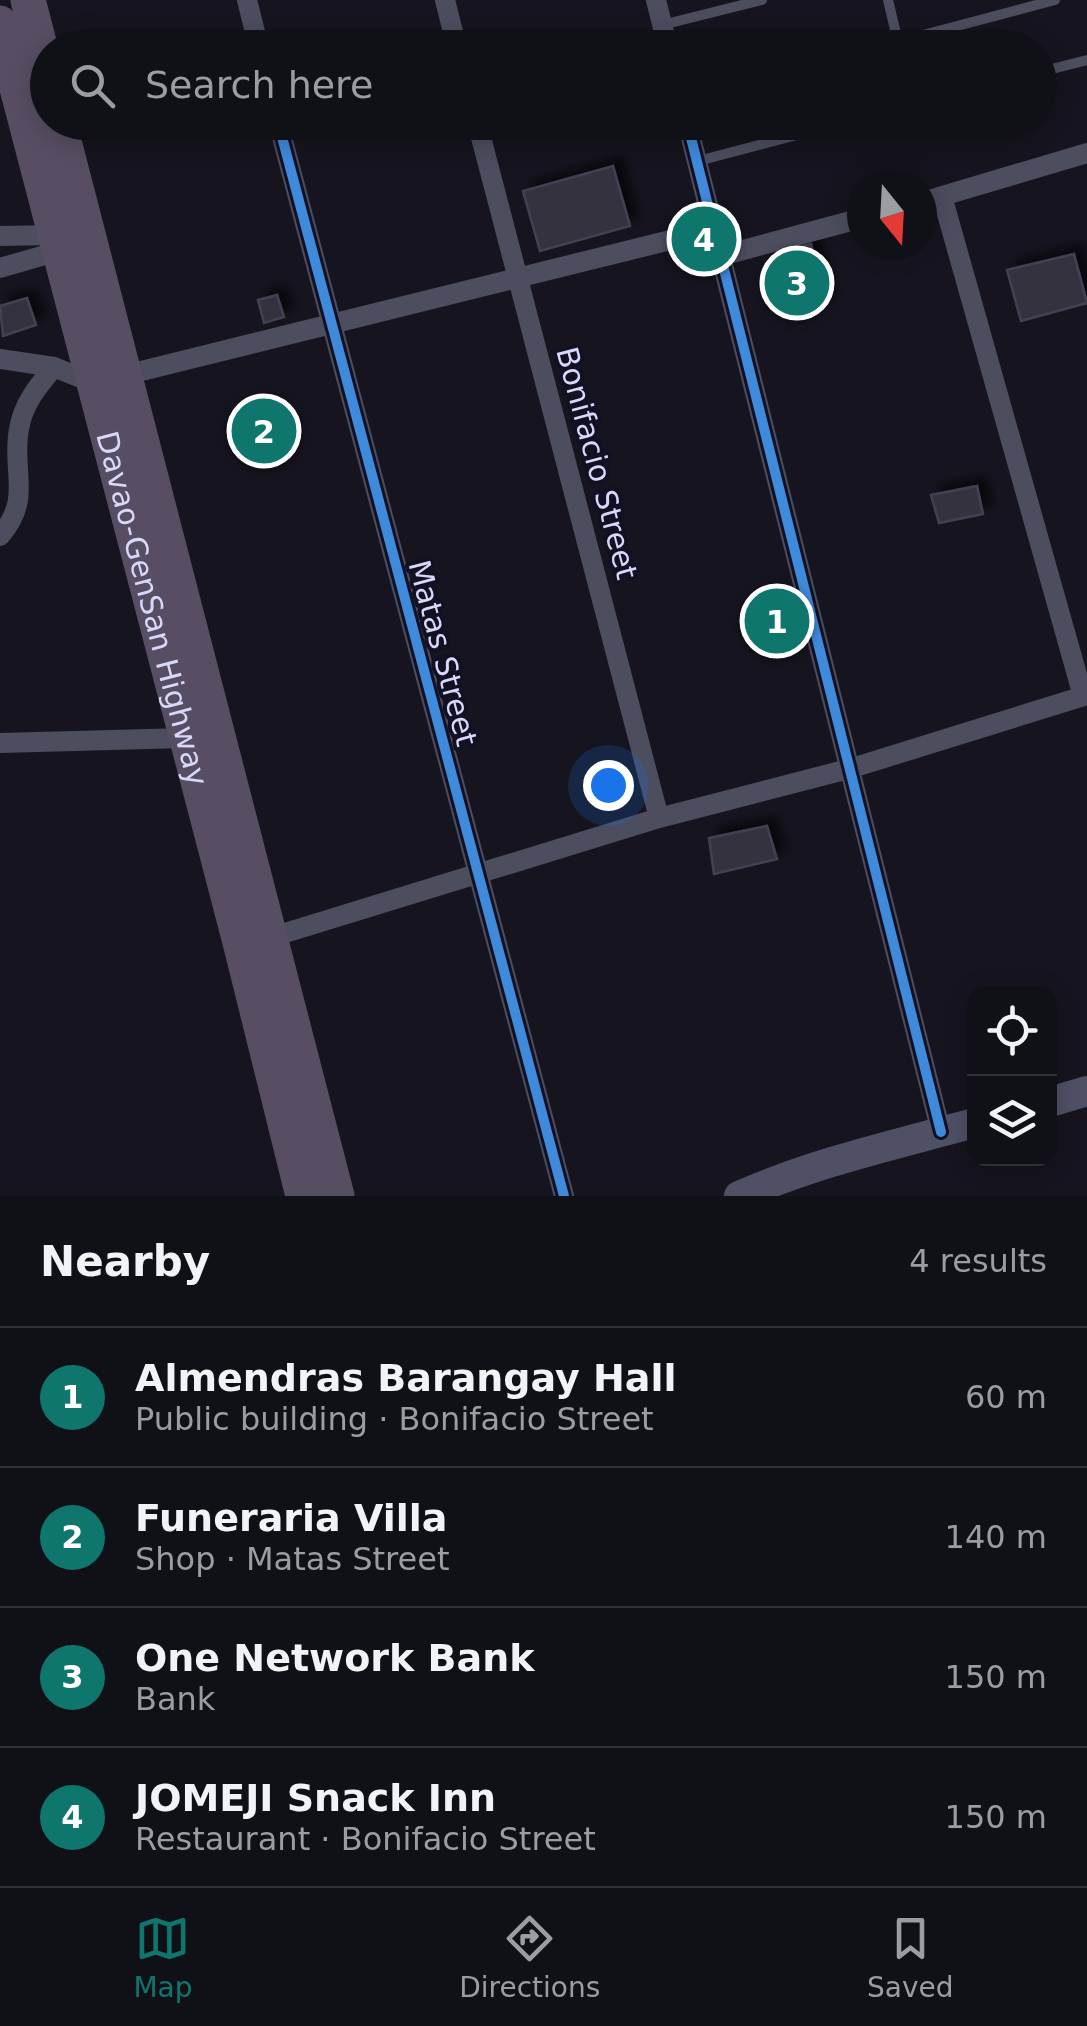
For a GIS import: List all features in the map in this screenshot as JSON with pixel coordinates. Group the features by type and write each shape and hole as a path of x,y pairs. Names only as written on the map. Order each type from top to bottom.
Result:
{"highway":[{"path":"28,0 36,30"},
{"name":"Davao-GenSan Highway","path":"0,22 30,138"},
{"name":"Davao-GenSan Highway","path":"30,140 57,243 109,379 272,937 337,1196"},
{"name":"Davao-GenSan Highway","path":"63,140 185,738 304,1196"}],"main road":[{"path":"1057,1100 1087,1091"},
{"path":"739,1196 848,1154 967,1124"}],"street":[{"path":"246,0 254,30"},
{"path":"445,0 452,30"},
{"path":"656,0 663,30"},
{"name":"Matas Street","path":"283,140 564,1196"},
{"name":"Bonifacio Street","path":"481,140 660,818"},
{"path":"692,140 941,1132"},
{"path":"937,198 1087,153"},
{"path":"272,937 660,818 852,768 1085,696 937,215"},
{"path":"721,256 847,222"},
{"path":"0,359 109,379 715,229"},
{"path":"0,236 57,243"},
{"path":"0,268 57,243"},
{"path":"0,536 17,512 21,491 18,430 31,396 54,367"},
{"path":"0,743 185,738"}],"lane":[{"path":"662,25 762,0"},
{"path":"888,0 895,30"},
{"path":"943,30 1055,0"},
{"path":"1057,68 1087,60"},
{"path":"698,161 778,140"}],"building":[{"path":"613,166 630,226 540,251 523,191"},
{"path":"811,244 824,304 781,314 770,265 781,251"},
{"path":"1074,254 1087,303 1021,321 1007,270"},
{"path":"277,295 284,317 264,323 258,300"},
{"path":"27,298 36,325 3,336 0,306"},
{"path":"977,486 983,514 939,523 931,495"},
{"path":"767,826 777,859 714,874 709,838"}],"cycle path":[{"path":"283,140 564,1196"},
{"path":"692,140 941,1132"}],"place":[{"name":"JOMEJI Snack Inn","path":"704,239"},
{"name":"One Network Bank","path":"797,283"},
{"name":"Funeraria Villa","path":"264,431"},
{"name":"Almendras Barangay Hall","path":"777,621"}]}
